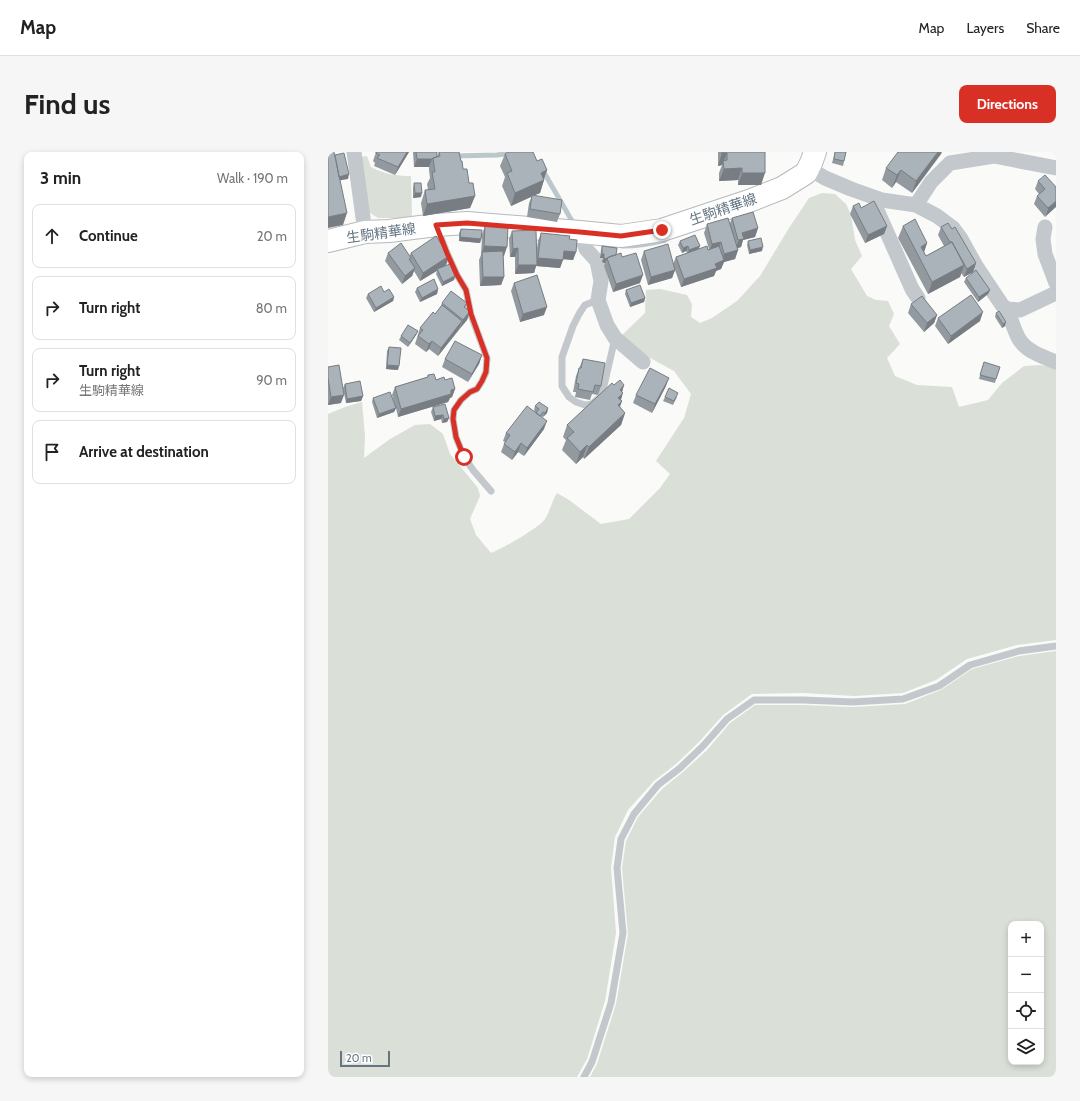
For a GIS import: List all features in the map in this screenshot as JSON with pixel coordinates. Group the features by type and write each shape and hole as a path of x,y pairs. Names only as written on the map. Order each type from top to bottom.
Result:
{"main road":[{"name":"生駒精華線","path":"328,241 365,232 467,223 621,236 662,230 749,201 782,188 806,173 812,160"}],"street":[{"path":"354,152 365,232"},
{"path":"916,205 931,182 950,163 994,156 1056,168"},
{"path":"812,160 825,178 871,197 916,205 937,216 953,228 976,266 1002,305 1007,310 1019,340 1036,354 1056,362"},
{"path":"871,197 912,289 918,298"},
{"path":"1045,227 1043,239 1045,254 1056,283"},
{"path":"580,232 586,250 597,261 601,281 598,300 607,325 615,338 643,362"},
{"path":"1007,310 1020,310 1056,293"}],"lane":[{"path":"436,225 452,264 466,290 471,314 487,358 486,372 477,389 470,392 461,400 454,410 453,419 456,437 464,457 491,491"},
{"path":"598,300 585,305 579,314 562,358 562,386 569,397 576,402 585,405 592,404 600,397 615,338"},
{"path":"584,1077 592,1062 611,1003 623,933 617,868 621,839 634,814 658,786 703,746 727,719 754,700 854,702 903,699 939,686 970,664 1019,651 1056,646"}],"shaded area":[{"path":"367,156 371,167 390,174 411,176 412,218 378,218 367,211 359,157"},
{"path":"822,193 835,194 846,204 851,215 855,240 862,256 851,269 867,296 876,300 888,301 894,314 889,326 900,344 887,358 895,376 917,385 952,387 959,407 988,400 1002,383 1024,366 1040,365 1056,368 1056,640 1017,645 967,659 936,680 903,693 854,696 803,693 752,694 723,715 699,742 676,764 654,781 628,810 615,837 611,868 616,933 605,1001 587,1059 577,1077 328,1077 328,414 362,402 365,436 364,458 390,439 415,425 430,424 443,434 450,454 478,488 480,496 470,519 476,535 491,553 536,528 547,516 557,493 601,524 629,519 660,488 670,474 656,461 684,418 691,394 674,371 641,353 620,337 645,313 646,290 660,289 687,295 692,304 691,317 700,323 712,318 737,301 760,276 809,198"},
{"path":"1056,651 1056,1077 590,1077 597,1064 616,1004 628,934 622,868 626,841 638,817 662,789 707,750 730,723 755,705 853,707 905,704 941,690 972,669 1019,656"}],"building":[{"path":"328,152 334,152 347,213 328,217"},
{"path":"376,152 407,152 398,167 377,158 380,155"},
{"path":"416,152 437,152 437,157 432,159 417,159"},
{"path":"439,152 459,152 463,169 467,169 469,183 473,183 475,196 427,204 425,190 435,189 432,172 435,172 433,158 440,156"},
{"path":"508,152 533,152 537,161 542,159 547,170 541,173 544,180 515,193 507,173 512,171 505,154"},
{"path":"722,152 765,152 765,173 742,173 742,168 724,169 723,161 727,160 727,153"},
{"path":"835,152 846,152 844,161 834,159"},
{"path":"898,152 938,152 916,181 901,170 897,175 886,168"},
{"path":"344,153 349,174 339,177 335,155"},
{"path":"1045,175 1056,187 1056,201 1048,208 1037,196 1045,189 1038,181"},
{"path":"414,183 421,183 422,193 415,193"},
{"path":"532,195 562,200 560,214 530,209"},
{"path":"874,201 887,226 868,235 853,206 859,203 861,208"},
{"path":"753,212 758,228 742,233 744,239 738,240 732,218"},
{"path":"728,218 738,250 724,254 721,242 712,244 707,224"},
{"path":"915,219 927,243 921,247 926,256 952,242 964,265 932,282 903,226"},
{"path":"948,223 952,229 955,227 976,263 967,269 952,242 950,242 941,227"},
{"path":"485,226 508,227 507,247 484,246"},
{"path":"461,229 482,230 481,239 460,237"},
{"path":"536,230 537,265 518,265 518,248 513,249 512,231"},
{"path":"541,233 570,236 569,239 577,240 576,252 564,251 563,260 538,258"},
{"path":"695,235 700,246 689,250 688,246 683,248 680,241"},
{"path":"436,236 449,256 423,273 411,253"},
{"path":"761,238 763,247 750,250 748,241"},
{"path":"401,243 411,258 409,259 415,268 405,276 388,253"},
{"path":"668,244 675,270 651,277 644,251"},
{"path":"602,246 617,248 616,255 607,259 604,258 604,254 602,254"},
{"path":"707,246 708,250 719,246 724,260 715,264 717,268 684,279 676,257"},
{"path":"503,251 504,277 483,277 482,252"},
{"path":"621,253 622,257 636,253 643,275 616,284 607,258"},
{"path":"450,264 455,276 443,282 437,269"},
{"path":"976,270 990,290 979,297 966,278"},
{"path":"537,275 547,307 523,314 514,283"},
{"path":"434,279 438,289 422,298 417,288"},
{"path":"640,285 645,298 631,303 626,290"},
{"path":"381,286 384,292 389,289 394,297 376,308 368,294"},
{"path":"451,291 467,303 464,307 470,311 463,320 442,303"},
{"path":"971,295 983,312 951,336 938,318"},
{"path":"922,296 937,315 927,323 911,304"},
{"path":"442,305 462,321 441,348 432,341 429,344 418,336 423,330 420,328 433,312 435,314"},
{"path":"999,311 1006,322 1003,324 996,313"},
{"path":"408,325 418,331 410,343 401,336"},
{"path":"455,341 482,355 472,374 445,359"},
{"path":"389,347 401,348 399,366 387,365"},
{"path":"583,359 605,363 601,386 595,385 593,392 578,389 579,384 576,383 579,368 581,368"},
{"path":"984,362 1000,367 996,379 980,375"},
{"path":"339,365 344,395 331,397 328,367"},
{"path":"650,368 669,378 655,404 636,395"},
{"path":"434,374 436,380 444,377 445,380 452,378 455,389 451,390 451,394 401,409 395,387"},
{"path":"620,380 624,385 620,390 623,393 618,398 622,401 618,405 625,413 589,447 587,445 580,452 567,438 574,432 567,425 612,383 614,385"},
{"path":"360,381 363,396 347,399 345,384"},
{"path":"669,388 678,393 674,401 665,397"},
{"path":"390,392 396,408 379,414 373,398"},
{"path":"539,402 548,408 545,413 543,412 540,416 536,413 539,409 535,406"},
{"path":"445,404 449,418 444,419 443,415 435,416 433,407"},
{"path":"527,406 547,421 527,448 521,443 515,452 504,444 510,435 506,433"}],"waterway":[{"path":"443,152 453,156 497,155 523,152"},
{"path":"542,169 572,221"},
{"path":"622,246 633,246 665,240"}],"route":[{"path":"464,457 456,437 453,419 454,410 461,400 470,392 477,389 486,372 487,358 471,314 466,290 457,275 436,225 467,223 621,236 662,230"}]}
